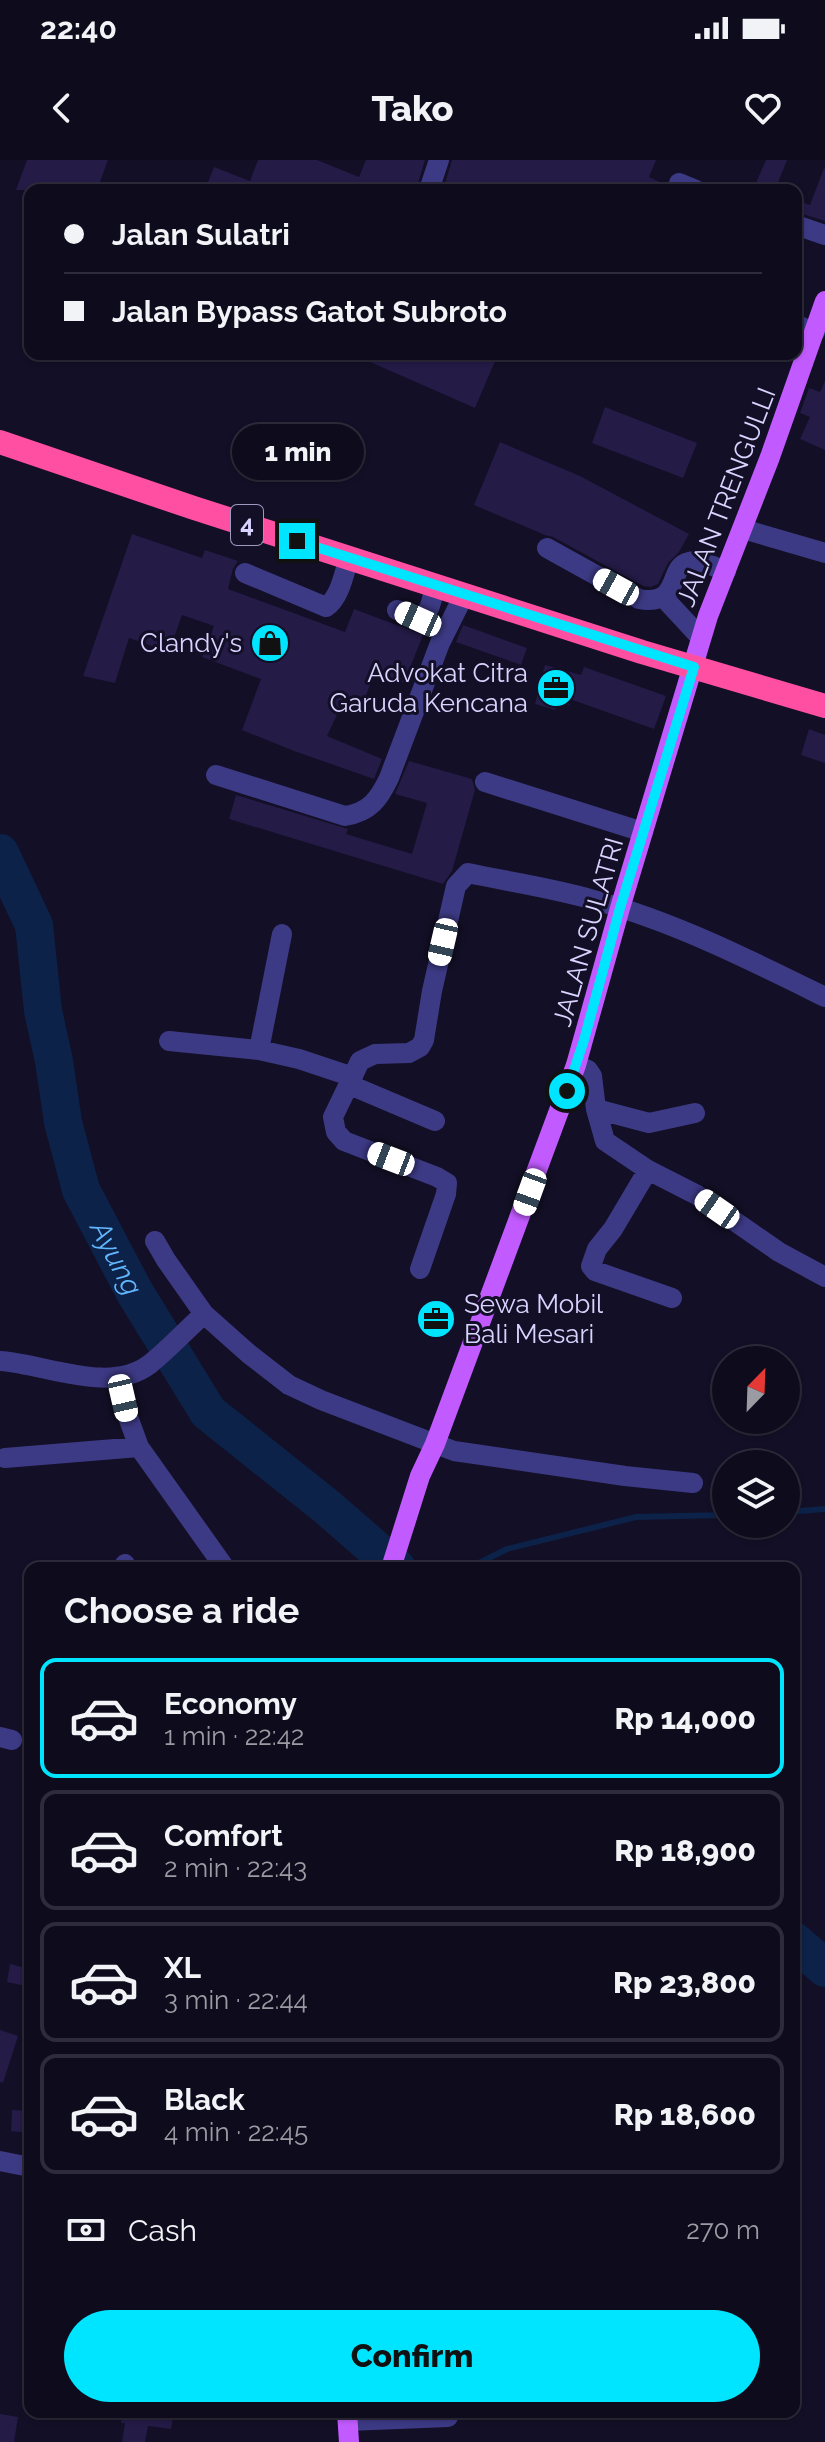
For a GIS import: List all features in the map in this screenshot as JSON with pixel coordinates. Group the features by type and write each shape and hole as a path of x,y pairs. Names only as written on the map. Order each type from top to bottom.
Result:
{"highway":[{"name":"4","path":"0,442 464,595 825,706"}],"main road":[{"name":"JALAN TRENGULLI","path":"805,328 825,301"},
{"name":"JALAN TRENGULLI","path":"694,667 701,638 743,529 795,360"},
{"name":"JALAN SULATRI","path":"393,1562 420,1476 435,1444 576,1065 620,908 694,667"},
{"path":"348,2418 349,2442"}],"street":[{"path":"431,184 439,160"},
{"path":"802,227 825,235"},
{"path":"743,529 825,553"},
{"path":"547,548 639,599 653,602 663,597 682,565 691,561 726,571"},
{"path":"245,573 326,607 336,596 349,558"},
{"path":"397,610 422,618 430,607 435,585"},
{"path":"216,775 345,816 370,808 382,794 440,643 464,595"},
{"path":"663,597 701,638"},
{"path":"485,782 643,832"},
{"path":"420,1269 447,1183 344,1141 334,1125 333,1117 360,1061 375,1054 409,1053 420,1047 424,1040 456,886 468,873 563,892 620,908 724,947 825,997"},
{"path":"259,1050 282,934"},
{"path":"169,1041 259,1050 299,1059 435,1121"},
{"path":"576,1065 588,1070 592,1076 596,1109 605,1141 648,1170 697,1195 779,1252 825,1277"},
{"path":"596,1109 649,1123 695,1113"},
{"path":"648,1170 613,1229 597,1249 591,1266 595,1271 672,1298"},
{"path":"155,1241 204,1314 289,1385 321,1400 454,1451 693,1483"},
{"path":"0,1361 93,1378 119,1378 148,1366 204,1314"},
{"path":"119,1378 139,1447 221,1562"},
{"path":"5,1458 139,1447"},
{"path":"0,2161 24,2166"}],"building":[{"path":"27,160 108,160 99,184 24,184 24,190 16,190"},
{"path":"258,160 317,160 359,177 366,160 425,160 418,184 207,184 214,167 250,181"},
{"path":"452,160 656,160 649,177 664,184 445,184"},
{"path":"766,160 787,160 777,184 755,184"},
{"path":"824,168 825,221 802,214 802,202 810,205"},
{"path":"366,360 495,360 475,408"},
{"path":"825,381 825,450 800,439 810,417 800,413 809,388 820,392"},
{"path":"605,407 697,443 683,478 592,443"},
{"path":"500,442 580,476 689,534 679,552 668,563 658,584 643,586 553,537 474,505"},
{"path":"132,534 202,558 205,550 238,561 228,589 345,632 354,609 423,635 404,683 375,671 361,709 343,702 327,736 382,759 374,779 242,730 261,679 202,657 214,626 182,615 169,652 129,638 115,683 83,676"},
{"path":"463,625 527,648 521,665 456,642"},
{"path":"545,665 581,675 584,667 666,696 654,729 570,699 569,705 557,702 555,710 535,704"},
{"path":"809,729 825,735 825,763 801,755"},
{"path":"409,761 472,779 475,790 452,871 443,884 229,819 236,795 348,829 346,834 412,854 427,803 395,794"},
{"path":"10,1964 24,1968 24,1986 7,1982"},
{"path":"0,2030 18,2036 3,2083 0,2082"},
{"path":"12,2110 24,2111 24,2132 11,2131"},
{"path":"0,2414 18,2417 14,2442 0,2442"},
{"path":"121,2418 173,2418 171,2429 148,2426 145,2442 122,2442 125,2423 121,2423"}],"waterway":[{"name":"Ayung","path":"0,853 34,925 43,1011 63,1122 81,1190 134,1291 208,1412 390,1562"},
{"path":"800,1511 825,1509"},
{"path":"481,1562 507,1549 636,1517 712,1515"},
{"path":"800,1946 825,1968"}],"place":[{"name":"Clandy's","path":"270,643"},
{"name":"Advokat Citra Garuda Kencana","path":"556,688"},
{"name":"Sewa Mobil Bali Mesari","path":"436,1319"}],"route":[{"path":"297,541 694,667 567,1091"}]}
